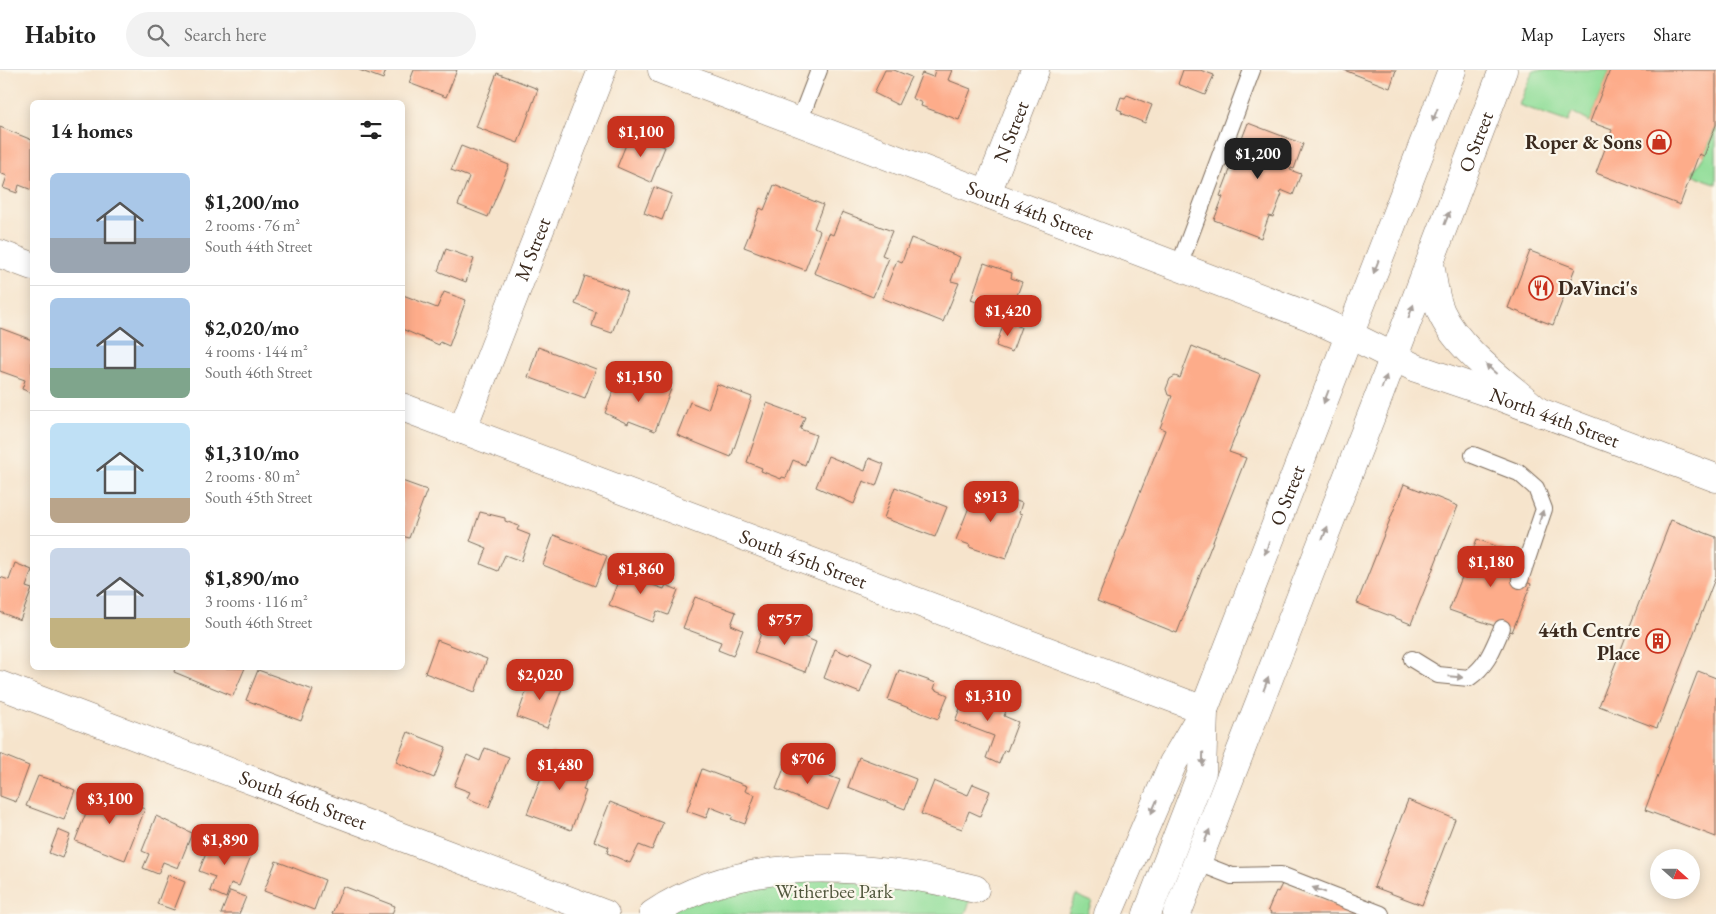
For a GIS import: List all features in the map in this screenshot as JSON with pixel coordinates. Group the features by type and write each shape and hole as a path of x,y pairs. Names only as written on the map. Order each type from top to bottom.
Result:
{"street":[{"name":"M Street","path":"462,430 602,70"},
{"name":"South 44th Street","path":"662,70 1311,317 1394,357"},
{"name":"N Street","path":"987,193 1034,70"},
{"name":"O Street","path":"1108,914 1173,762 1204,710 1452,70"},
{"name":"O Street","path":"1177,914 1394,357 1503,70"},
{"path":"0,254 30,265"},
{"path":"1430,263 1441,312 1455,334 1471,351 1540,413"},
{"name":"North 44th Street","path":"1394,357 1416,368 1496,395 1716,478"},
{"name":"South 45th Street","path":"405,408 1204,710"},
{"name":"South 46th Street","path":"0,685 605,914"},
{"path":"1148,914 1202,772 1204,710"},
{"path":"653,914 681,896 714,885 763,874 806,869 844,868 884,871 924,877 975,889"}],"lane":[{"path":"798,122 819,70"},
{"path":"1179,266 1252,70"},
{"path":"1473,455 1519,473 1536,488 1544,509 1520,580"},
{"path":"1412,659 1438,675 1469,678 1481,670 1489,658 1502,628"},
{"path":"1196,862 1232,876 1281,875 1381,914"}],"green space":[{"path":"1533,70 1610,70 1590,122 1572,112 1568,122 1519,105"},
{"path":"1716,125 1716,184 1692,174 1704,156"},
{"name":"Witherbee Park","path":"763,874 975,889 965,914 653,914"},
{"path":"1076,895 1092,902 1087,914 1068,914"}],"building":[{"path":"359,70 386,70 383,79"},
{"path":"414,70 457,70 446,97 409,83"},
{"path":"885,70 894,70 911,77 898,105 874,93"},
{"path":"935,70 952,70 948,80 971,89 959,120 921,106 922,103 912,98 922,73 933,77"},
{"path":"1183,70 1200,70 1214,75 1205,95 1178,84"},
{"path":"1344,70 1396,70 1390,88"},
{"name":"Roper & Sons","path":"1610,70 1716,70 1716,125 1704,156 1699,154 1680,205 1596,173 1612,130 1590,122"},
{"path":"497,73 538,89 518,143 476,127"},
{"path":"1127,95 1152,105 1145,123 1121,113 1122,111 1117,109 1121,97 1125,98"},
{"path":"1248,123 1303,144 1294,169 1291,168 1290,170 1301,174 1293,195 1281,190 1279,193 1282,194 1273,217 1269,216 1261,238 1214,220 1223,197 1220,196"},
{"path":"0,127 30,139 30,189 19,185 17,193 3,188 7,176 0,173"},
{"path":"629,137 640,142 642,138 665,147 651,182 617,167"},
{"path":"461,146 509,165 488,217 458,205 469,177 451,170"},
{"path":"774,185 823,205 814,228 820,231 805,270 744,247 760,208 764,210"},
{"path":"654,187 672,194 662,220 644,213"},
{"path":"842,212 892,231 882,255 889,258 873,297 814,273 829,233 833,235"},
{"path":"911,238 960,257 951,281 959,283 943,322 882,298 897,260 902,262"},
{"path":"446,249 474,259 466,282 438,271"},
{"name":"DaVinci's","path":"1530,251 1575,268 1553,325 1508,308"},
{"path":"984,263 1012,273 1011,278 1022,282 1009,317 994,312 995,309 971,300"},
{"path":"585,276 627,291 612,333 592,326 596,312 575,304"},
{"path":"444,292 466,300 449,346 440,342 439,345 405,330 405,296 437,308"},
{"path":"1004,322 1021,327 1012,352 996,346"},
{"path":"0,328 30,339 30,392 22,389 25,380 0,371"},
{"path":"1192,346 1260,374 1229,452 1246,458 1177,633 1097,601 1165,430 1160,428 1172,396 1168,395 1166,389 1170,379 1175,376 1180,378"},
{"path":"538,347 596,369 585,398 528,377"},
{"path":"638,376 671,389 655,431 629,421 628,424 605,413 617,382 633,388"},
{"path":"717,384 752,397 731,457 677,435 690,402 708,409"},
{"path":"767,403 805,417 800,429 816,435 805,465 793,460 786,478 782,477 781,479 761,471 762,468 747,462"},
{"path":"828,456 865,471 869,458 884,464 876,486 863,481 854,504 816,487"},
{"path":"405,482 427,490 409,538 405,537"},
{"path":"1404,484 1458,506 1411,624 1357,603"},
{"path":"895,487 947,507 935,537 884,518"},
{"path":"977,487 1022,503 1019,513 1022,514 1006,559 969,547 970,545 956,540"},
{"path":"480,512 505,518 505,521 519,526 517,530 530,535 521,561 505,555 498,571 481,564 487,548 470,541"},
{"name":"44th Centre Place","path":"1671,520 1716,537 1716,576 1657,728 1599,706"},
{"path":"554,535 607,556 595,586 543,565"},
{"path":"1477,539 1517,554 1509,575 1531,584 1512,632 1449,610"},
{"path":"15,563 30,569 26,587 30,588 30,594 20,620 0,612 0,577 9,580"},
{"path":"625,563 645,571 641,581 664,589 666,585 678,590 668,615 657,611 653,622 609,605"},
{"path":"695,597 736,612 731,625 743,630 733,656 718,650 721,642 683,628"},
{"path":"765,622 780,627 781,623 806,632 804,637 816,642 805,672 754,653"},
{"path":"437,640 487,659 475,692 425,673"},
{"path":"835,649 849,655 850,653 872,663 860,693 824,678"},
{"path":"174,670 244,670 233,696 174,672"},
{"path":"258,670 313,690 301,721 246,700"},
{"path":"899,670 936,683 934,689 948,695 938,719 888,700"},
{"path":"1698,671 1716,678 1716,837 1645,810"},
{"path":"532,675 563,686 547,728 517,717"},
{"path":"967,691 1004,702 1008,706 1004,716 1018,722 1007,751 1004,750 999,764 986,758 994,736 955,721"},
{"path":"408,732 446,747 434,778 396,762"},
{"path":"485,748 509,757 489,807 467,798 470,792 454,786 467,755 480,761"},
{"path":"551,752 591,767 583,790 586,791 571,830 527,814"},
{"path":"0,754 29,766 16,802 0,796"},
{"path":"859,757 916,779 905,809 848,787"},
{"path":"787,760 840,780 828,810 776,789"},
{"path":"702,769 747,786 745,791 755,795 745,824 731,819 733,816 710,807 706,818 687,811"},
{"path":"38,776 62,783 75,790 64,820 26,806"},
{"path":"934,781 968,795 973,784 990,791 980,816 969,811 962,829 921,814"},
{"path":"95,790 145,809 125,860 75,841"},
{"path":"1408,800 1455,819 1422,905 1374,887"},
{"path":"610,802 663,823 652,850 639,845 630,863 607,853 609,847 594,841"},
{"path":"156,816 192,833 178,868 163,862 158,874 143,868 149,854 142,851"},
{"path":"58,830 70,835 62,858 49,853"},
{"path":"228,839 247,846 244,853 251,856 239,886 231,883 226,898 210,891 215,877 199,871 211,841 225,847"},
{"path":"276,861 325,880 314,910 264,891"},
{"path":"168,875 185,882 174,910 157,904"},
{"path":"1282,884 1359,914 1270,914 1271,912 1268,910 1276,891 1278,892"},
{"path":"343,886 395,906 392,914 332,914"},
{"path":"230,891 246,897 239,914 221,914"}],"place":[{"name":"Roper & Sons","path":"1659,142"},
{"name":"DaVinci's","path":"1541,288"},
{"name":"44th Centre Place","path":"1658,641"}]}
